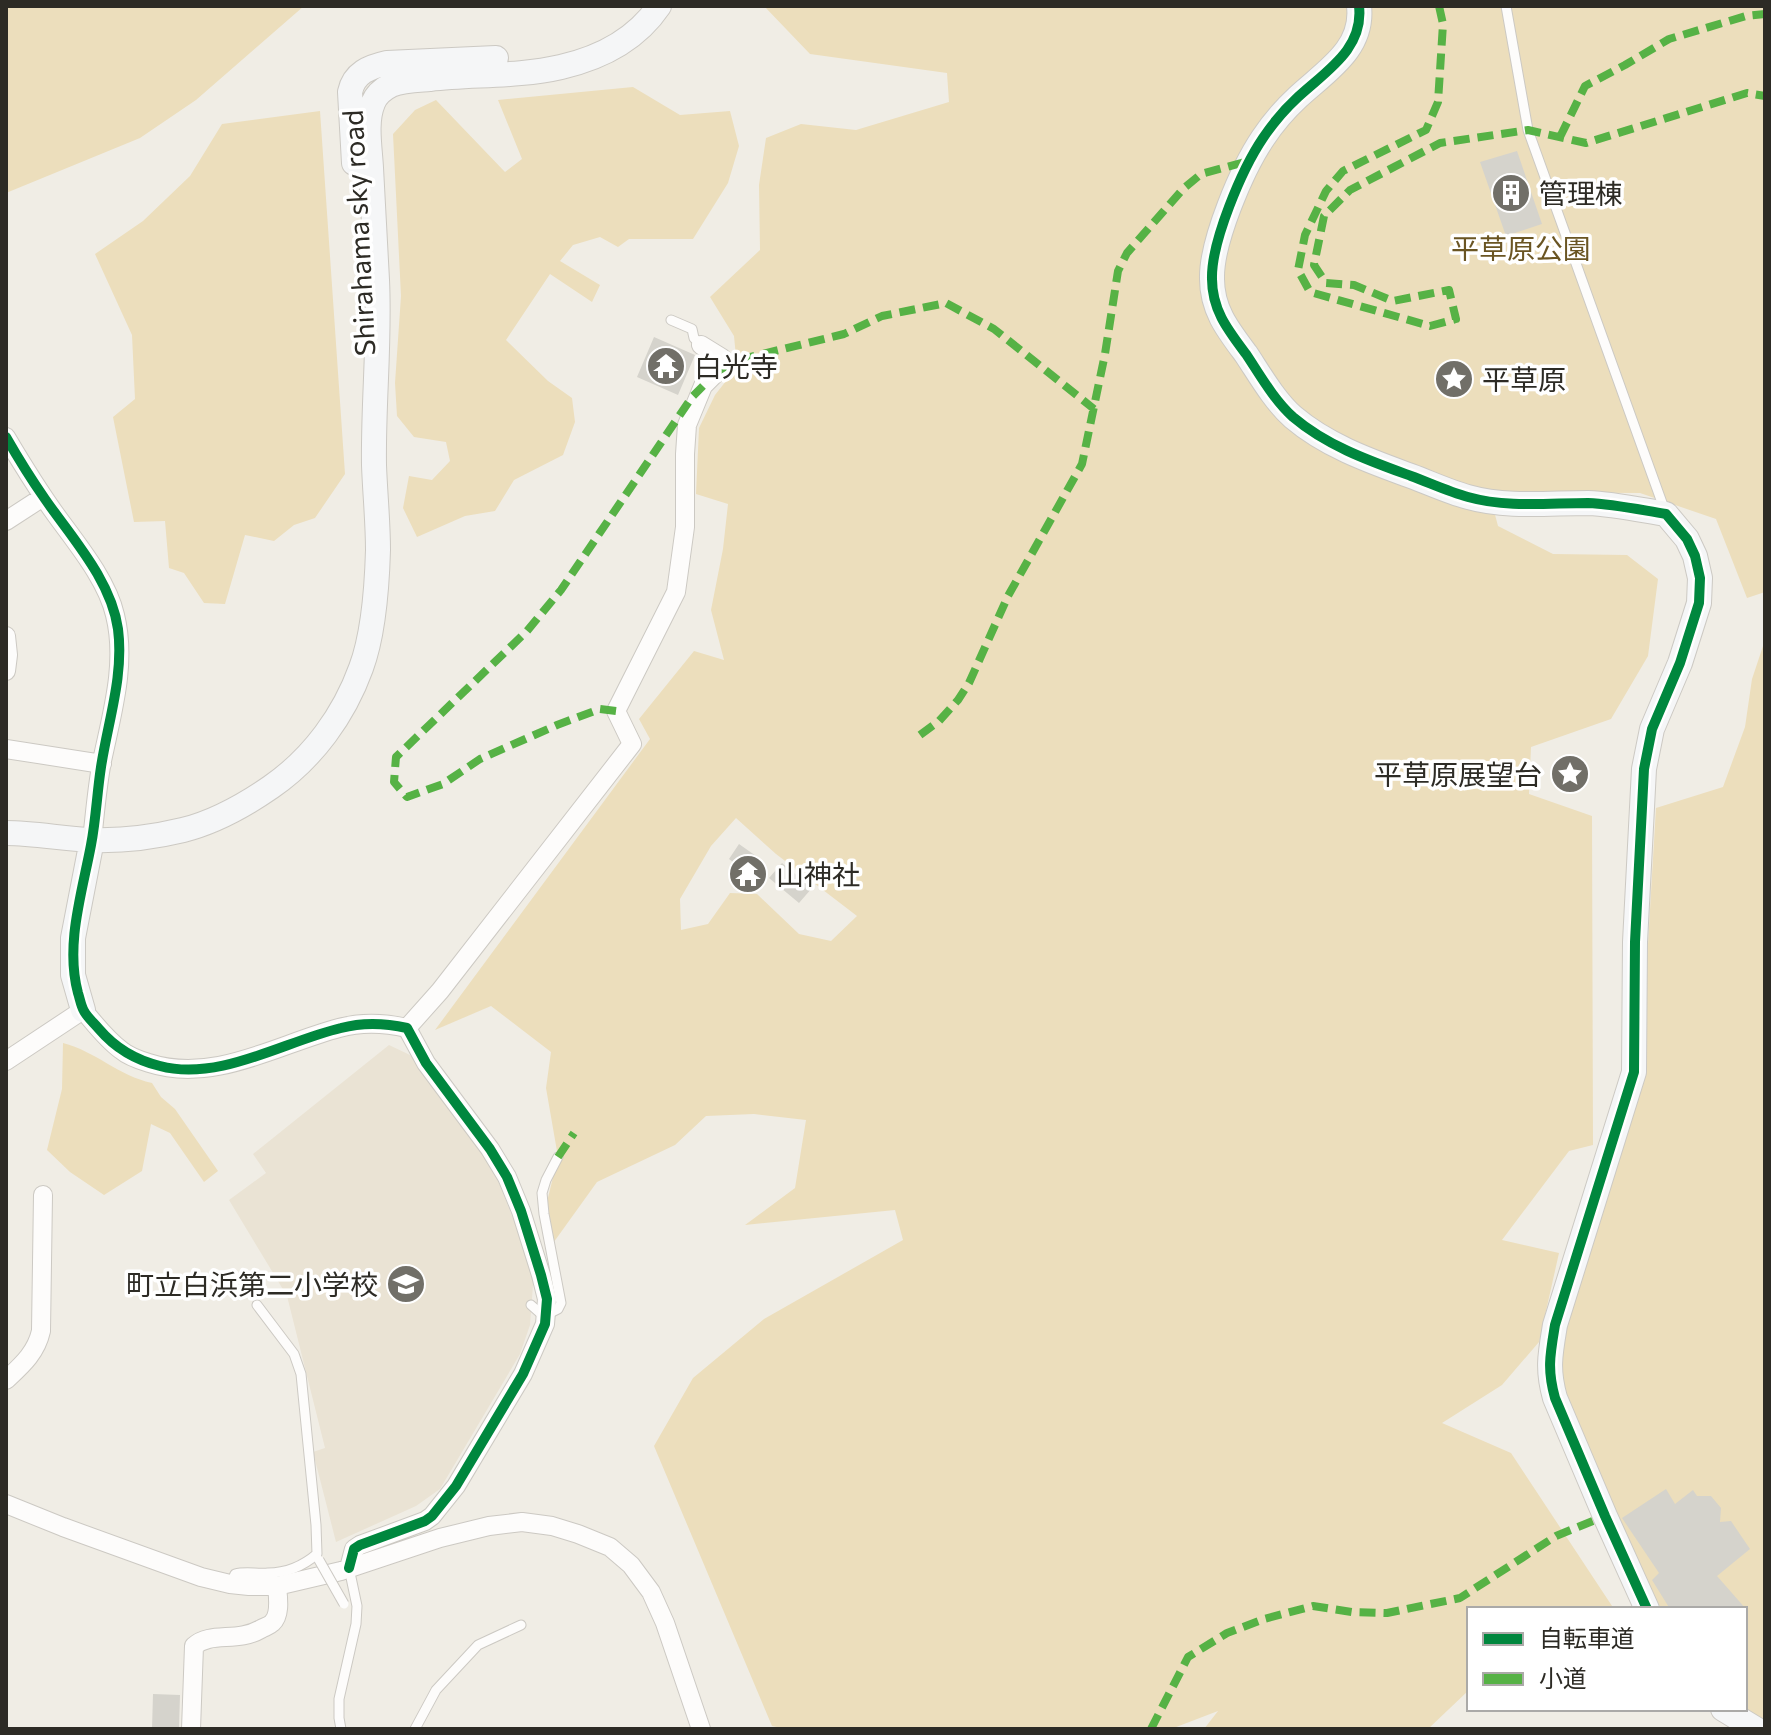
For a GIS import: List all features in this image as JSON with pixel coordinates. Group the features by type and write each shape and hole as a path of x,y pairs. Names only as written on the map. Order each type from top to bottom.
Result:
{"street":[{"name":"Shirahama sky road","path":"6,833 92,840 153,835 185,829 221,816 255,798 303,761 324,736 346,701 362,666 368,639 378,552 351,105 352,85 363,71 387,63 533,56 583,46 658,6"},
{"path":"1359,6 1358,25 1347,53 1279,117 1249,161 1237,187 1220,236 1211,278 1218,315 1292,416 1326,440 1367,460 1469,498 1508,504 1592,503 1666,514 1687,539 1700,578 1699,603 1680,663 1652,729 1644,769 1635,942 1634,1072 1555,1325 1549,1361 1549,1378 1555,1398 1646,1607"},
{"path":"407,1028 440,991 632,744 616,711 676,592 685,527 687,425 703,386 718,371 722,358 701,345"},
{"path":"6,437 43,497 86,556 106,590 115,613 119,652 114,707 73,938 73,975 83,1010 123,1052 162,1067 187,1070 215,1067 261,1055 341,1027 389,1024 407,1028 426,1063 507,1177 541,1275 547,1299 538,1310 545,1324 523,1374 456,1486 425,1521 354,1549 349,1568"},
{"path":"6,521 43,497"},
{"path":"6,636 6,671"},
{"path":"6,749 102,764"},
{"path":"6,1061 83,1010"},
{"path":"6,1380 30,1357 39,1341 43,1195"},
{"path":"6,1504 149,1559 230,1584 277,1586 489,1526 522,1522 578,1534 610,1547 631,1565 651,1592 665,1623 701,1729"},
{"path":"191,1729 194,1646 205,1638 240,1638 272,1623 277,1616 277,1586"},
{"path":"1726,1711 1756,1729"}],"lane":[{"path":"1506,6 1528,130 1666,514"},
{"path":"671,320 692,329 694,338 701,345"},
{"path":"538,1310 558,1309 561,1303 542,1193 558,1157"},
{"path":"257,1305 294,1354 301,1374 318,1557 356,1624"},
{"path":"230,1584 235,1574 288,1571 318,1557"},
{"path":"341,1729 339,1699 356,1624 357,1606 349,1568"},
{"path":"415,1729 436,1690 478,1645 521,1625"}],"shaded area":[{"name":"町立白浜第二小学校","path":"389,1045 410,1055 476,1141 494,1170 534,1272 530,1325 520,1354 440,1489 416,1506 336,1542 313,1452 325,1448 287,1296 229,1200 266,1173 253,1154"}],"green space":[{"path":"6,6 304,6 196,100 140,138 6,193"},
{"name":"平草原公園","path":"764,6 1765,6 1765,592 1747,598 1716,519 1640,493 1489,492 1498,526 1553,554 1627,555 1658,579 1648,656 1611,719 1531,747 1529,794 1592,816 1593,1145 1569,1151 1502,1240 1559,1253 1539,1342 1502,1385 1442,1423 1511,1453 1613,1607 1467,1607 1467,1692 1428,1729 1204,1729 1218,1711 1171,1729 786,1729 772,1726 654,1446 693,1378 764,1319 903,1240 895,1210 745,1225 795,1188 806,1120 754,1114 706,1116 675,1145 597,1182 551,1246 544,1214 558,1157 546,1088 551,1052 491,1006 435,1030 650,739 639,719 694,651 724,660 711,610 728,504 696,494 699,428 715,395 737,367 734,336 710,297 760,250 759,185 766,138 801,124 856,130 949,102 947,73 810,54","holes":["736,818 776,854 857,916 831,941 799,934 757,894 730,893 708,924 681,930 680,899 711,846"]},
{"path":"633,87 680,115 730,111 739,146 728,183 693,239 629,239 618,247 600,237 573,245 560,261 600,285 592,302 550,274 506,340 548,381 572,398 575,422 563,455 514,480 495,511 465,516 417,537 403,508 409,476 432,480 450,461 446,442 414,437 397,416 395,383 401,296 393,134 415,110 436,100 505,172 522,159 498,100"},
{"path":"320,111 345,474 315,518 294,525 274,541 245,535 225,604 204,603 184,573 169,568 165,521 134,522 113,417 135,399 132,335 95,254 143,221 190,176 222,124"},
{"path":"1765,640 1765,1723 1747,1710 1747,1607 1660,1607 1633,1554 1563,1389 1560,1358 1563,1333 1641,1063 1656,808 1723,787 1745,727 1752,679"},
{"path":"63,1043 152,1083 161,1097 175,1109 218,1171 204,1182 170,1133 151,1124 142,1171 104,1195 70,1172 47,1150 62,1089"}],"building":[{"name":"管理棟","path":"1517,151 1542,224 1506,236 1480,162"},
{"name":"白光寺","path":"654,337 695,355 678,395 637,377"},
{"path":"739,844 756,856 745,871 729,859"},
{"path":"782,863 812,888 799,903 769,878"},
{"path":"1666,1489 1675,1504 1693,1490 1697,1496 1711,1496 1721,1508 1720,1522 1731,1521 1750,1549 1717,1576 1744,1607 1669,1607 1652,1580 1659,1573 1622,1518"},
{"path":"153,1694 180,1695 179,1729 152,1729"}],"marked path":[{"path":"1439,6 1443,24 1438,102 1426,130 1343,171 1326,191 1305,235 1298,270 1310,292 1430,326 1456,319 1449,290 1393,301 1354,285 1326,283 1314,265 1324,216 1350,190 1440,143 1528,130 1586,143 1747,93 1765,96"},
{"path":"1560,137 1585,86 1669,39 1746,16 1765,14"},
{"path":"920,735 939,721 969,683 1008,596 1082,464 1105,354 1118,271 1127,253 1183,189 1201,174 1249,161"},
{"path":"718,371 734,361 844,334 882,316 946,303 994,329 1094,409"},
{"path":"616,711 600,709 557,725 480,759 443,784 407,797 394,782 396,757 527,631 561,590 692,397 703,386"},
{"path":"558,1157 574,1133"},
{"path":"1151,1729 1188,1657 1227,1633 1313,1606 1387,1613 1460,1598 1556,1536 1605,1516"}],"cycle path":[{"path":"1359,6 1356,35 1349,47 1331,68 1288,106 1271,127 1255,151 1229,206 1217,246 1212,279 1218,310 1227,328 1286,410 1334,444 1447,490 1483,500 1513,504 1588,503 1666,514 1687,539 1700,578 1699,603 1680,663 1652,729 1644,769 1635,942 1634,1072 1555,1325 1550,1362 1555,1398 1646,1607"},
{"path":"6,437 99,577 114,611 118,629 117,681 74,938 74,975 85,1013 105,1036 126,1053 151,1064 182,1069 205,1069 252,1058 349,1026 374,1024 407,1028 426,1063 507,1177 541,1275 547,1299 545,1324 523,1374 456,1486 425,1521 354,1549 349,1568"}],"place":[{"name":"管理棟","path":"1511,193"},
{"name":"白光寺","path":"666,366"},
{"name":"平草原","path":"1454,379"},
{"name":"平草原展望台","path":"1570,774"},
{"name":"山神社","path":"748,874"},
{"name":"町立白浜第二小学校","path":"406,1284"}]}
